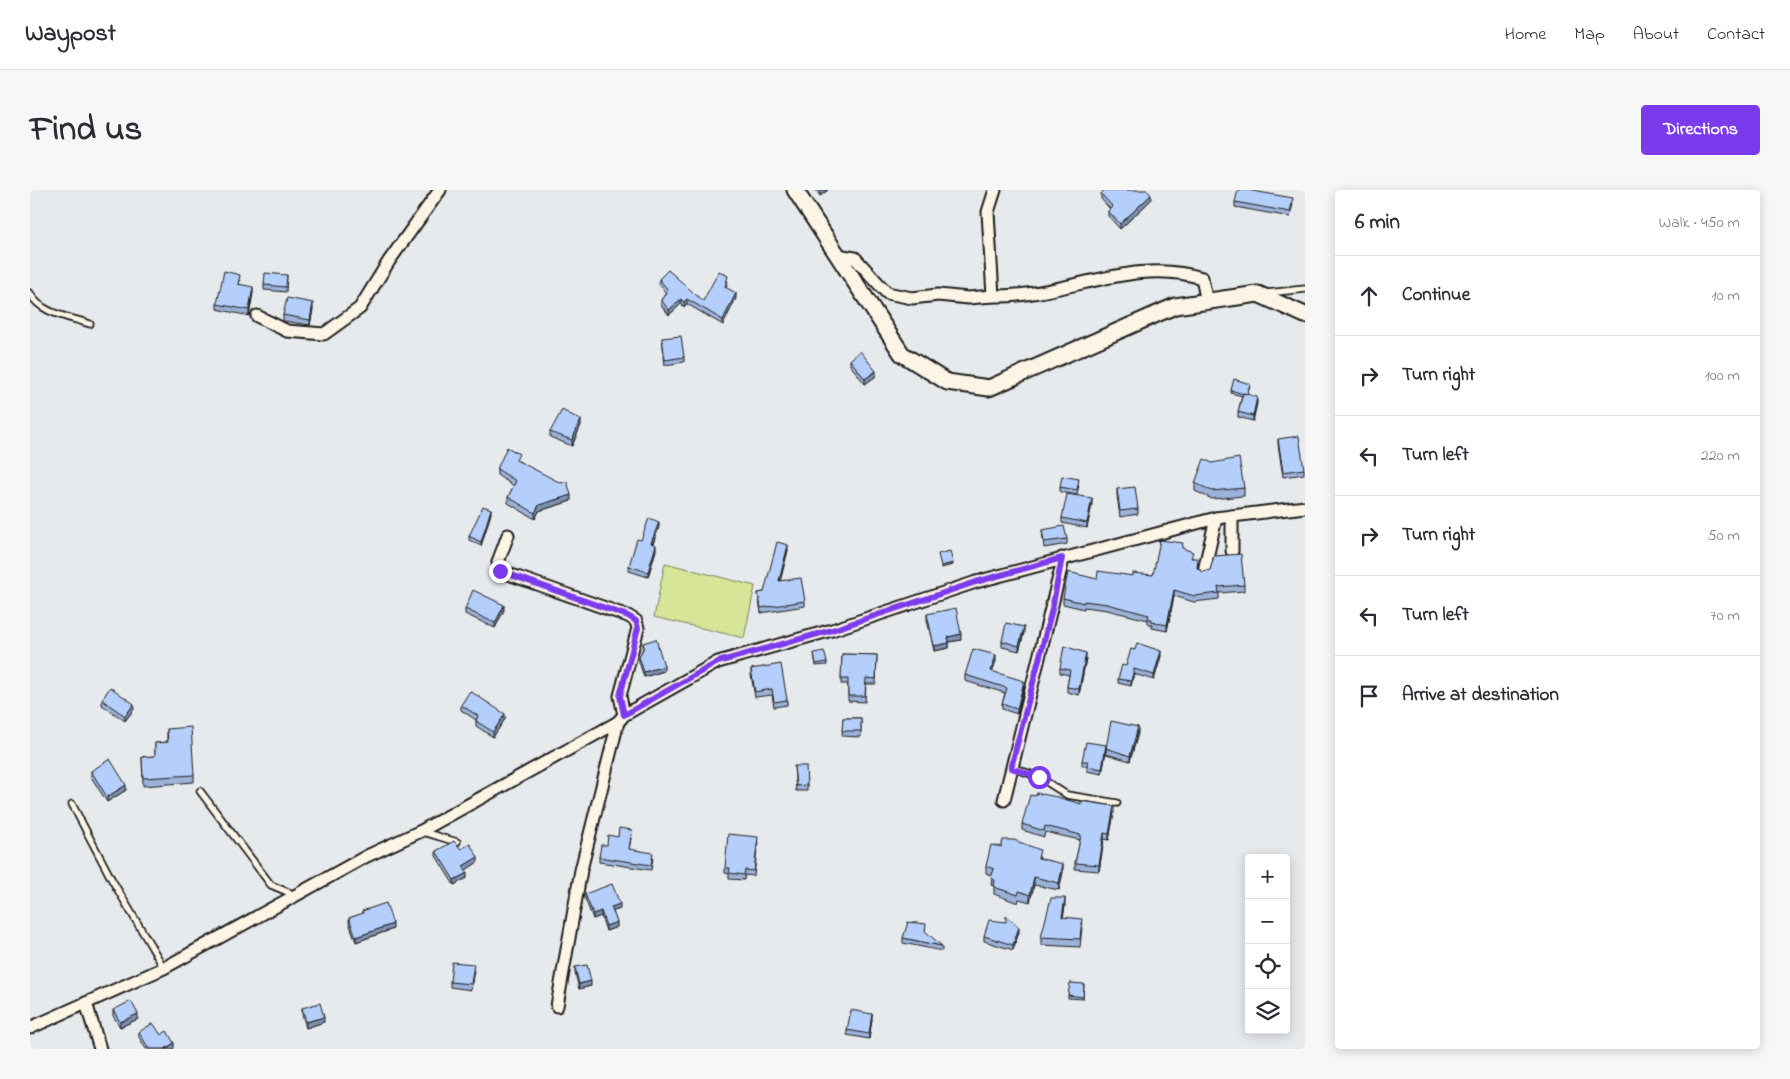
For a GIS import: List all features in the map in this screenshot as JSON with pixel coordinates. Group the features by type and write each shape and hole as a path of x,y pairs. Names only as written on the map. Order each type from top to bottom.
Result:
{"main road":[{"path":"794,190 902,354 947,382 989,388 1175,306 1207,303 1258,294 1305,315"}],"street":[{"path":"257,316 287,332 324,334 360,308 389,261 440,190"},
{"path":"994,296 988,212 995,190"},
{"path":"837,255 855,258 887,293 912,298 938,295 968,298 1019,297 1121,275 1181,271 1202,278 1207,303"},
{"path":"30,1028 164,968 367,856 421,831 621,719 718,662 832,630 976,582 1062,558 1216,518 1305,507"},
{"path":"1232,516 1232,551"},
{"path":"1204,570 1216,518"},
{"path":"508,535 498,562 500,571 628,616 636,621 638,628 620,696 621,719 580,870 557,1006"},
{"path":"1004,800 1052,609 1062,558"},
{"path":"86,1002 100,1049"}],"lane":[{"path":"1258,294 1305,289"},
{"path":"30,292 34,300 46,309 90,324"},
{"path":"1011,768 1039,777 1067,795 1117,803"},
{"path":"200,791 271,885 295,895"},
{"path":"72,804 112,880 164,968"},
{"path":"421,831 457,842"}],"green space":[{"path":"665,563 755,586 744,638 654,617"}],"building":[{"path":"1104,190 1147,190 1151,195 1120,224 1108,211 1113,207 1101,194"},
{"path":"1238,190 1293,198 1290,212 1235,202"},
{"path":"668,270 703,301 719,271 728,276 725,287 736,293 723,320 687,299 684,302 681,299 669,310 661,300 668,290 659,279"},
{"path":"224,271 240,275 238,284 253,287 249,310 217,304"},
{"path":"265,273 287,275 286,287 264,285"},
{"path":"287,298 313,303 310,320 283,315"},
{"path":"681,336 684,357 665,360 662,338"},
{"path":"860,351 876,371 865,379 850,360"},
{"path":"1234,379 1250,384 1247,394 1231,390"},
{"path":"1243,393 1257,397 1253,416 1238,412"},
{"path":"562,410 581,420 572,440 550,432"},
{"path":"1299,436 1304,469 1283,472 1278,439"},
{"path":"507,447 519,454 516,460 561,483 567,481 571,495 539,505 535,513 508,497 516,481 497,469"},
{"path":"1239,458 1244,488 1212,491 1195,483 1204,459 1212,463"},
{"path":"1062,476 1079,479 1077,490 1060,487"},
{"path":"1135,487 1138,509 1120,511 1117,489"},
{"path":"1067,494 1092,498 1087,523 1062,518"},
{"path":"483,506 491,509 481,542 469,536"},
{"path":"649,518 659,522 651,543 656,545 648,572 629,566 637,539 641,540"},
{"path":"1064,526 1067,539 1044,542 1042,530"},
{"path":"1160,540 1183,543 1182,548 1193,552 1191,558 1198,558 1197,568 1203,572 1210,570 1214,556 1241,554 1244,585 1218,587 1219,593 1194,596 1174,590 1167,625 1152,622 1152,619 1148,619 1149,615 1107,604 1084,601 1084,603 1063,598 1068,572 1097,579 1098,571 1133,576 1133,573 1153,575"},
{"path":"777,542 788,545 779,581 801,578 805,601 761,608 758,593 764,592"},
{"path":"950,551 953,563 941,566 938,554"},
{"path":"473,590 504,605 495,623 465,609"},
{"path":"956,608 961,634 948,637 949,643 934,646 927,614"},
{"path":"1006,623 1024,627 1019,646 1002,641"},
{"path":"656,639 664,666 644,672 639,657 644,647 643,643"},
{"path":"1137,643 1161,651 1154,675 1134,669 1131,681 1118,679 1122,665 1126,666 1131,649 1135,650"},
{"path":"1064,646 1086,653 1079,689 1067,687 1070,670 1060,668"},
{"path":"973,649 996,655 991,671 1024,681 1017,709 1002,704 1007,688 965,675"},
{"path":"824,651 827,662 816,664 814,653"},
{"path":"842,654 877,655 876,679 866,678 865,696 848,696 848,679 841,679"},
{"path":"781,664 787,700 774,702 772,689 755,692 751,669"},
{"path":"110,687 134,704 125,716 102,700"},
{"path":"470,691 505,714 493,732 476,721 478,716 461,705"},
{"path":"843,718 861,718 861,731 842,731"},
{"path":"1111,721 1138,727 1130,756 1106,748"},
{"path":"191,727 194,775 143,778 142,757 155,756 155,743 168,742 167,729"},
{"path":"1086,742 1106,745 1102,769 1087,766 1088,761 1082,761"},
{"path":"110,759 126,785 107,797 91,771"},
{"path":"794,766 806,766 807,785 796,786"},
{"path":"1037,793 1081,804 1081,801 1114,806 1109,834 1104,833 1099,865 1075,863 1081,835 1045,826 1044,831 1022,824 1030,795 1035,796"},
{"path":"619,828 632,830 629,849 653,853 651,865 599,857 601,845 607,845 608,835 618,837"},
{"path":"728,834 758,837 754,871 745,870 744,875 729,873 730,868 725,868"},
{"path":"1003,840 1014,840 1040,850 1038,858 1063,864 1059,883 1034,877 1030,895 1019,891 1018,895 994,887 995,880 991,878 994,869 986,866 991,845 1001,847"},
{"path":"454,841 461,849 470,844 478,857 463,866 467,873 454,880 436,851"},
{"path":"612,884 620,904 611,907 617,922 606,926 601,911 593,914 585,894"},
{"path":"1051,898 1065,898 1062,917 1082,919 1080,939 1041,937"},
{"path":"386,903 393,924 356,937 349,918 363,913 362,911"},
{"path":"1006,916 1019,927 1013,945 984,936 989,920 1006,922"},
{"path":"908,922 926,924 925,931 942,946 903,938"},
{"path":"452,962 474,964 471,984 450,982"},
{"path":"587,965 591,981 579,984 575,967"},
{"path":"1070,983 1084,984 1083,997 1068,995"},
{"path":"131,1001 138,1014 120,1022 113,1010"},
{"path":"320,1003 324,1017 306,1022 302,1008"},
{"path":"851,1010 872,1014 869,1034 847,1030"},
{"path":"153,1023 161,1035 167,1031 174,1043 165,1049 149,1049 139,1032"}],"route":[{"path":"500,571 628,616 636,621 638,628 620,696 620,704 624,715 718,662 832,630 857,620 976,582 1062,558 1052,609 1011,768 1039,777"}]}
